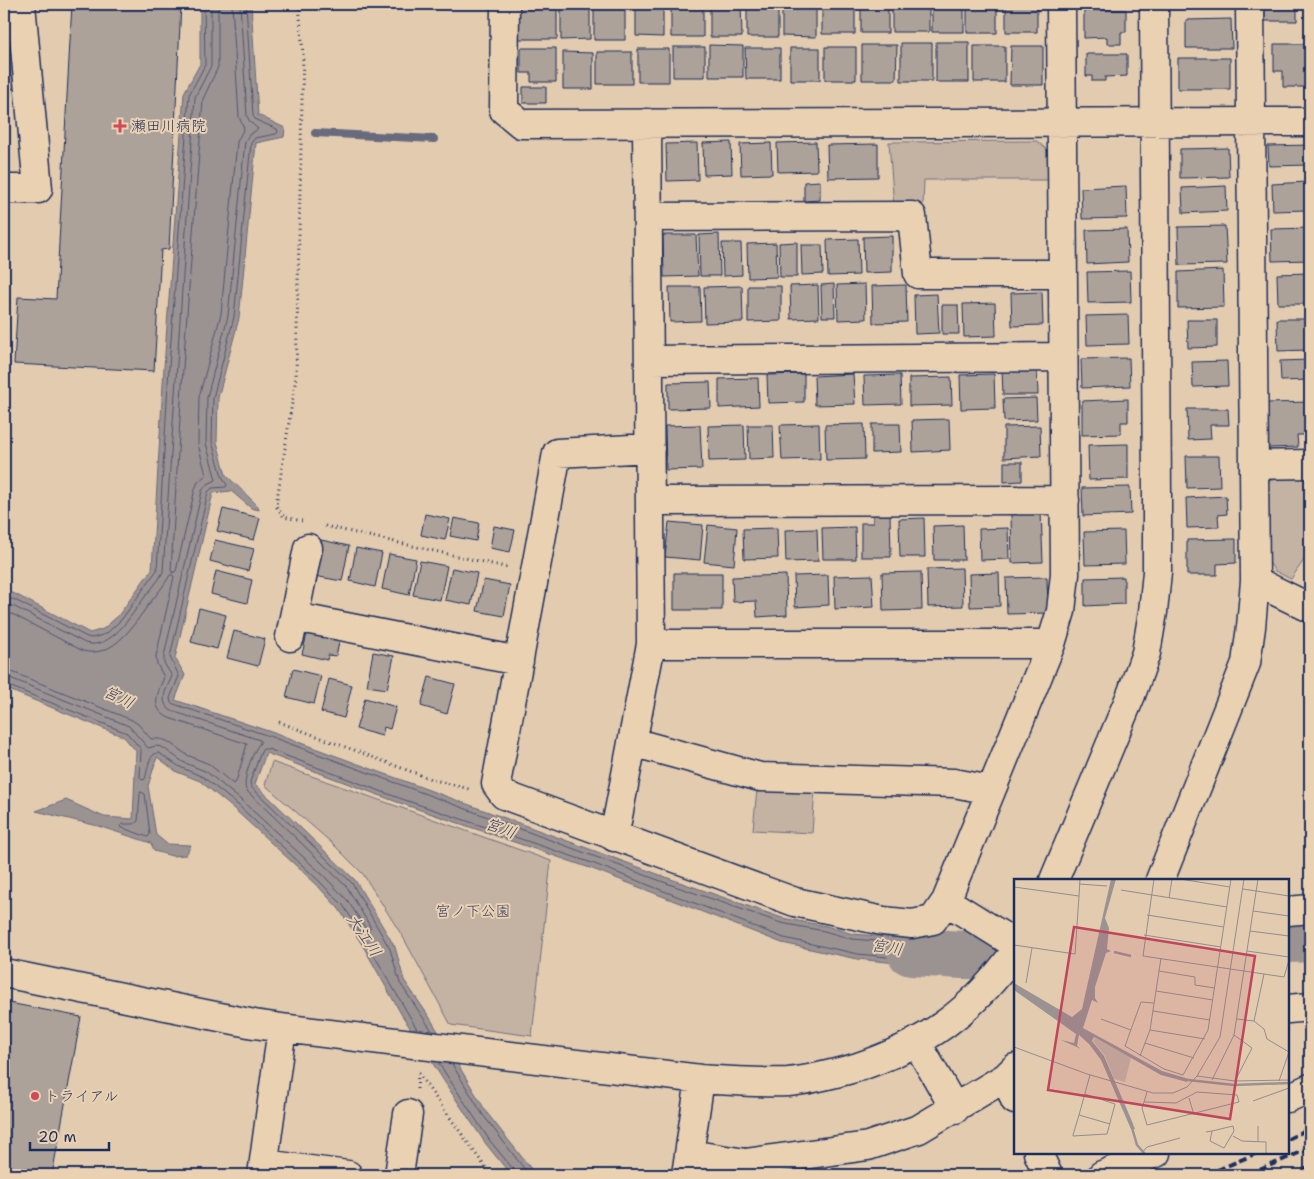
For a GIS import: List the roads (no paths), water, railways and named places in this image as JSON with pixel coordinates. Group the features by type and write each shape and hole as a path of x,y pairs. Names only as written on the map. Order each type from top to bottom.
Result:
{"street":[{"path":"4,189 38,188 21,4"},
{"path":"505,4 504,110 521,124 1310,122"},
{"path":"650,448 557,453 496,784 504,796 795,902 882,921 912,924 933,920 946,901 1051,644 1061,611 1065,574 1065,500 1061,4"},
{"path":"1054,879 1131,695 1146,653 1153,612 1157,572 1154,4"},
{"path":"1160,879 1246,663 1251,627 1255,581 1250,4"},
{"path":"614,837 651,644 647,123"},
{"path":"648,217 912,216 918,274 1063,274"},
{"path":"649,360 1063,357"},
{"path":"1254,465 1310,464"},
{"path":"650,501 1065,500"},
{"path":"316,537 292,627 518,661"},
{"path":"1255,581 1310,608"},
{"path":"651,644 1051,644"},
{"path":"632,742 760,777 954,783 991,790"},
{"path":"946,901 1014,943"},
{"path":"1289,911 1310,908"},
{"path":"4,973 282,1028 700,1079 742,1082 790,1082 832,1075 883,1059 917,1043 940,1028 974,1001 1001,972 1014,953"},
{"path":"1289,1009 1310,1007"},
{"path":"282,1028 263,1170 348,1175"},
{"path":"917,1043 955,1109"},
{"path":"700,1079 687,1165 745,1163 868,1146 919,1130 955,1109 1012,1082"},
{"path":"1289,1098 1310,1088"},
{"path":"399,1175 408,1114"},
{"path":"1038,1154 1048,1175"},
{"path":"1102,1175 1154,1154"}],"water":[{"name":"大江川","path":"200,4 251,4 258,115 285,128 284,137 256,143 239,318 218,398 217,442 226,475 258,506 259,510 251,508 231,491 213,493 175,658 185,675 175,700 271,732 782,918 826,926 853,934 982,945 969,968 857,959 782,943 590,868 397,802 266,753 255,784 355,880 395,947 404,980 430,1018 487,1113 536,1175 511,1175 486,1144 451,1092 400,1012 363,946 339,909 315,883 234,809 200,781 177,772 157,757 148,786 156,835 167,844 191,845 186,855 172,856 154,851 151,843 98,826 36,811 66,800 104,817 133,819 136,751 124,737 4,688 4,596 13,593 90,633 103,629 118,616 152,569 164,367 184,93 200,64"}],"waterway":[{"path":"315,133 434,139"},
{"name":"宮川","path":"1289,939 1310,938"},
{"name":"宮川","path":"911,952 1014,955"}],"railway":[{"path":"1289,1138 1310,1128"},
{"path":"1248,1175 1310,1148"},
{"path":"1206,1175 1255,1154"},
{"path":"1292,1175 1310,1167"}],"place":[{"name":"瀬田川病院","path":"120,126"},
{"name":"トライアル","path":"35,1096"}],"park label":[{"name":"宮ノ下公園","path":"473,911"}]}
